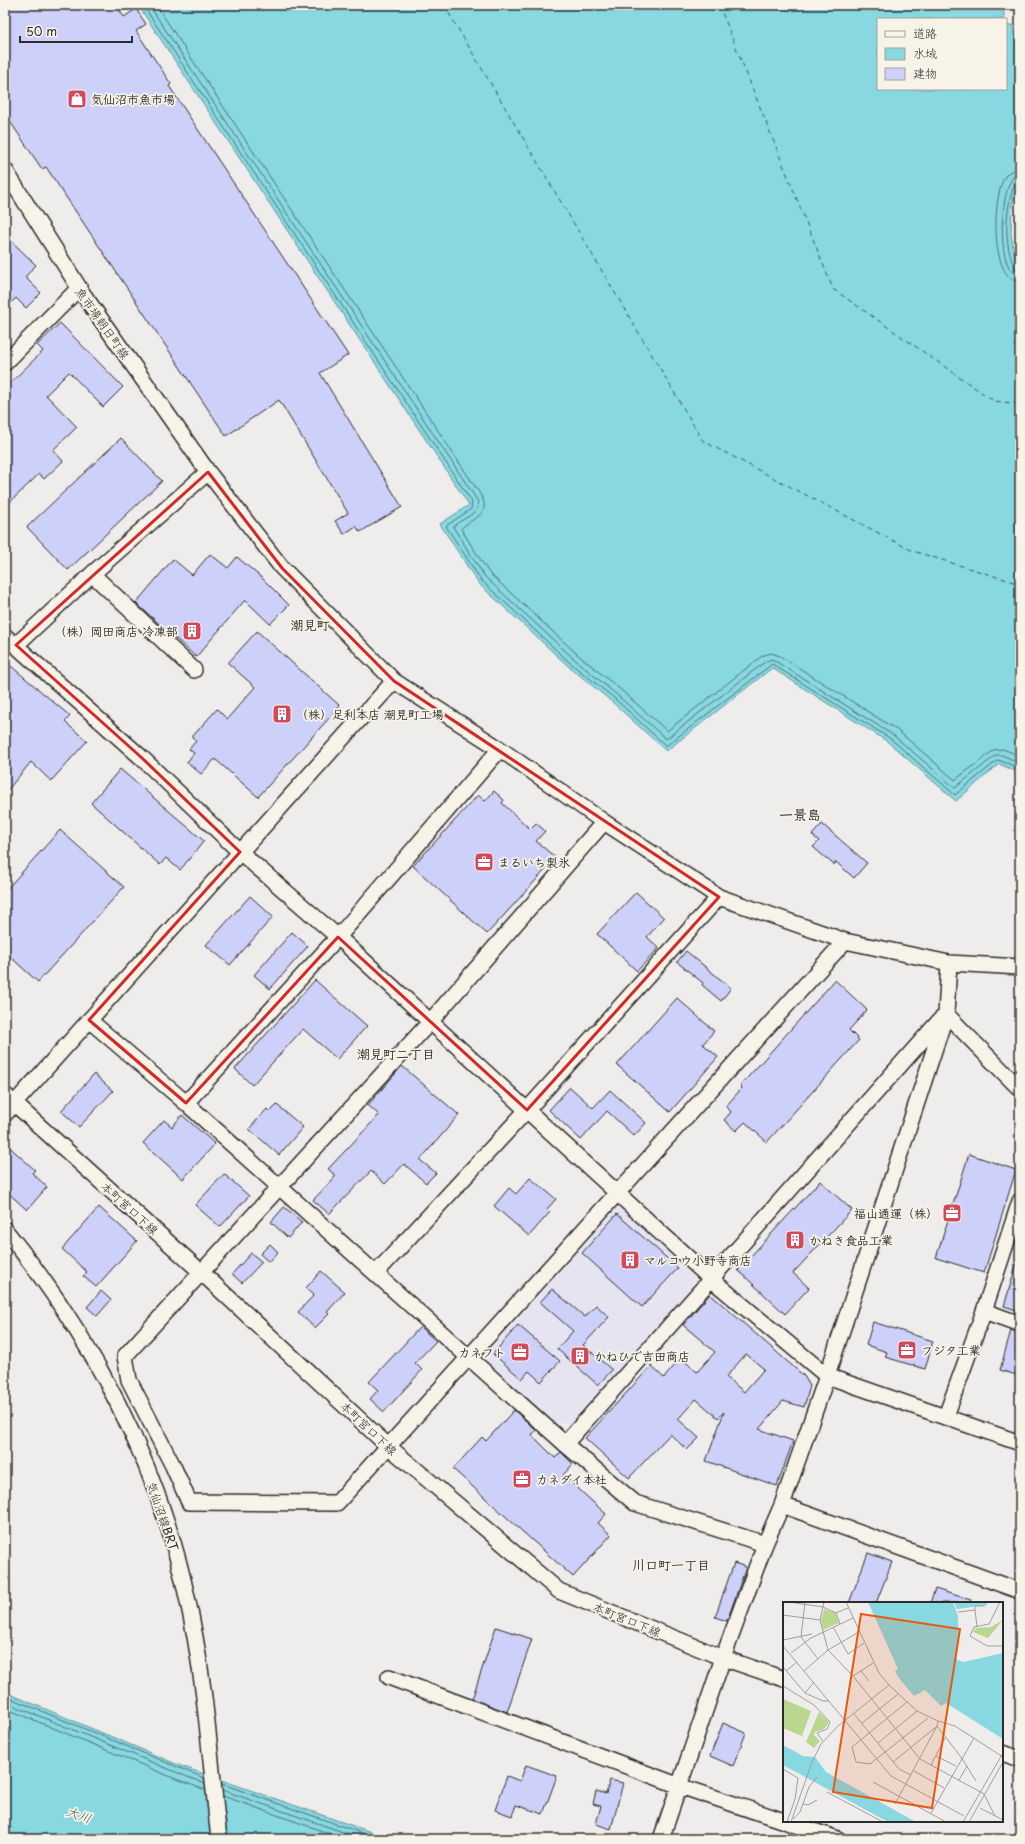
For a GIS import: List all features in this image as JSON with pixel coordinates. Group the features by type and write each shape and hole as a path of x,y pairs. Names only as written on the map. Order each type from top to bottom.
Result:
{"street":[{"name":"魚市場朝日町線","path":"5,170 10,188 208,472 282,568 394,681 500,749 604,822 719,897 845,941 949,963"},
{"path":"5,363 79,288"},
{"path":"208,472 92,574 11,641 142,758 240,852 338,937 618,1192 711,1279 827,1376 1020,1442"},
{"path":"92,574 194,670"},
{"path":"8,1104 88,1020 394,681"},
{"path":"186,1103 338,937 500,749"},
{"path":"604,822 430,1022 125,1356 129,1380 174,1466 189,1502 336,1503 845,941"},
{"path":"376,1273 527,1110 719,897"},
{"path":"662,1839 723,1658 764,1544 782,1506 827,1376 946,1014 949,963 1020,967"},
{"path":"946,1014 1020,1089"},
{"path":"565,1444 946,1014"},
{"path":"88,1020 186,1103 565,1444 635,1503 764,1544"},
{"name":"本町宮口下線","path":"8,1104 201,1272 388,1446 559,1591 723,1658 783,1679"},
{"path":"946,1416 984,1311 1020,1201"},
{"name":"気仙沼線BRT","path":"5,1230 41,1276 86,1345 128,1426 159,1502 175,1549 193,1626 202,1684 219,1839"},
{"path":"984,1311 1020,1324"},
{"path":"782,1506 1020,1591"},
{"path":"389,1677 680,1786 783,1821"},
{"path":"1003,1753 1020,1759"},
{"path":"787,1822 838,1839"}],"highlighted area":[{"path":"208,472 282,568 394,681 719,897 527,1110 338,937 186,1103 89,1020 240,852 142,758 16,645"}],"shaded area":[{"path":"617,1208 628,1211 694,1271 693,1287 570,1423 554,1422 487,1362 489,1351"}],"water":[{"path":"138,5 1002,5 1005,18 877,18 877,90 1007,90 1007,26 1012,25 1020,53 1020,179 1012,204 1011,234 1015,258 1020,272 1020,773 999,764 956,801 888,742 772,668 666,751 611,701 567,665 478,583 440,524 469,505"},
{"name":"大川","path":"5,1692 181,1766 391,1839 5,1839"}],"building":[{"path":"5,5 116,5 124,17 136,9 146,24 136,31 171,84 169,86 348,355 320,373 402,507 360,532 356,526 344,534 335,521 348,513 279,400 226,436 46,167 42,169 5,114"},
{"path":"5,235 36,265 25,277 41,293 26,308 16,298 5,309"},
{"path":"60,323 123,387 103,407 69,372 46,395 77,427 53,450 63,461 44,479 39,474 5,507 5,388 43,351 37,345"},
{"path":"121,438 162,481 68,570 27,527"},
{"name":"（株）岡田商店 冷凍部","path":"210,554 228,568 237,557 263,579 289,605 270,624 245,600 196,657 136,603 173,559 192,575"},
{"name":"（株）足利本店 潮見町工場","path":"257,631 340,706 258,797 215,759 201,774 187,762 194,753 189,749 196,741 192,737 217,709 227,719 255,687 228,663"},
{"path":"5,661 70,716 65,722 87,741 51,781 31,762 5,793"},
{"path":"120,769 204,841 180,870 166,858 160,865 91,803"},
{"name":"まるいち製氷","path":"494,791 504,800 502,803 530,829 536,823 545,831 536,841 556,858 487,934 413,866 478,795 485,801"},
{"path":"822,824 867,863 854,878 836,862 834,865 813,847 819,841 812,835"},
{"path":"60,830 124,887 38,982 5,952 5,891"},
{"path":"636,892 664,918 647,937 659,948 637,971 597,934"},
{"path":"250,896 273,917 230,965 206,945"},
{"path":"292,932 308,946 270,989 254,975"},
{"path":"686,951 731,988 721,1001 702,985 703,983 677,962"},
{"path":"315,980 367,1026 337,1059 303,1029 252,1085 235,1069"},
{"path":"835,980 867,1010 849,1030 859,1040 767,1142 745,1122 736,1131 724,1120 731,1112 726,1106 742,1088 740,1086"},
{"path":"677,998 714,1031 703,1044 718,1057 670,1112 617,1065"},
{"path":"402,1066 459,1115 420,1160 436,1173 426,1183 404,1164 385,1184 371,1171 329,1214 313,1200 336,1176 328,1169 379,1115 368,1105"},
{"path":"94,1074 113,1091 79,1127 61,1111"},
{"path":"570,1087 593,1108 610,1090 646,1123 634,1136 607,1111 581,1140 549,1110"},
{"path":"277,1105 303,1127 279,1155 249,1129 267,1109 270,1112"},
{"path":"182,1115 215,1144 183,1179 143,1143 164,1120 172,1127"},
{"path":"5,1143 35,1170 32,1173 47,1187 27,1210 5,1190"},
{"path":"969,1154 1016,1170 984,1273 936,1258"},
{"path":"224,1174 249,1196 220,1227 195,1205"},
{"path":"530,1178 556,1199 547,1209 550,1212 529,1236 494,1206 509,1188 516,1194"},
{"name":"かねき食品工業","path":"820,1181 852,1210 793,1273 809,1288 785,1314 738,1270"},
{"path":"99,1207 137,1241 96,1287 83,1276 87,1272 62,1249"},
{"path":"284,1207 302,1222 288,1238 271,1222"},
{"name":"マルコウ小野寺商店","path":"617,1214 678,1268 642,1307 582,1253"},
{"path":"270,1244 278,1252 269,1262 260,1254"},
{"path":"251,1253 262,1262 242,1283 232,1274"},
{"path":"1017,1263 1020,1263 1020,1311 1004,1306"},
{"path":"321,1271 345,1292 327,1312 329,1314 315,1328 298,1312 314,1295 306,1288"},
{"path":"552,1289 585,1317 596,1305 609,1317 583,1345 612,1370 598,1385 557,1349 573,1331 540,1302"},
{"path":"101,1291 111,1300 97,1316 87,1307"},
{"path":"710,1294 804,1376 810,1386 804,1407 783,1401 759,1429 793,1441 777,1486 706,1461 724,1412 718,1418 696,1399 678,1419 699,1438 687,1450 670,1434 629,1478 585,1438 651,1366 664,1378 681,1358 697,1372 715,1352 683,1325","holes":["746,1354 764,1369 744,1392 726,1377"]},
{"path":"873,1322 933,1341 925,1369 885,1357 887,1352 866,1345"},
{"name":"カネフト","path":"518,1325 560,1361 541,1382 529,1371 522,1379 493,1354"},
{"path":"420,1327 436,1341 415,1363 422,1370 384,1412 370,1399 378,1390 369,1382"},
{"path":"1011,1330 1020,1333 1020,1376 1000,1370"},
{"path":"514,1410 536,1430 532,1435 555,1458 561,1452 573,1464 563,1475 606,1514 598,1523 611,1535 573,1577 453,1469 482,1437 486,1441"},
{"path":"868,1553 892,1562 876,1602 849,1602"},
{"path":"734,1563 746,1567 727,1621 715,1617"},
{"path":"935,1589 971,1600 970,1602 930,1602"},
{"path":"496,1627 532,1639 507,1712 472,1699"},
{"path":"723,1723 746,1733 733,1766 710,1756"},
{"path":"526,1765 557,1776 543,1814 516,1805 512,1816 495,1810 507,1776 520,1781"},
{"path":"610,1780 623,1783 611,1829 596,1824 601,1806 593,1804 596,1791 606,1794"}],"ferry route":[{"path":"444,5 703,441 913,551 1020,584"},
{"path":"719,5 833,289 994,401 1020,404"}],"place":[{"name":"気仙沼市魚市場","path":"77,99"},
{"name":"（株）岡田商店 冷凍部","path":"192,631"},
{"name":"（株）足利本店 潮見町工場","path":"282,714"},
{"name":"まるいち製氷","path":"484,862"},
{"name":"福山通運（株）","path":"952,1213"},
{"name":"かねき食品工業","path":"795,1240"},
{"name":"マルコウ小野寺商店","path":"630,1260"},
{"name":"フジタ工業","path":"907,1350"},
{"name":"カネフト","path":"520,1352"},
{"name":"かねひで吉田商店","path":"580,1356"},
{"name":"カネダイ本社","path":"522,1479"}],"district":[{"name":"潮見町","path":"310,624"},
{"name":"一景島","path":"800,814"},
{"name":"潮見町二丁目","path":"396,1053"},
{"name":"川口町一丁目","path":"671,1564"}]}
